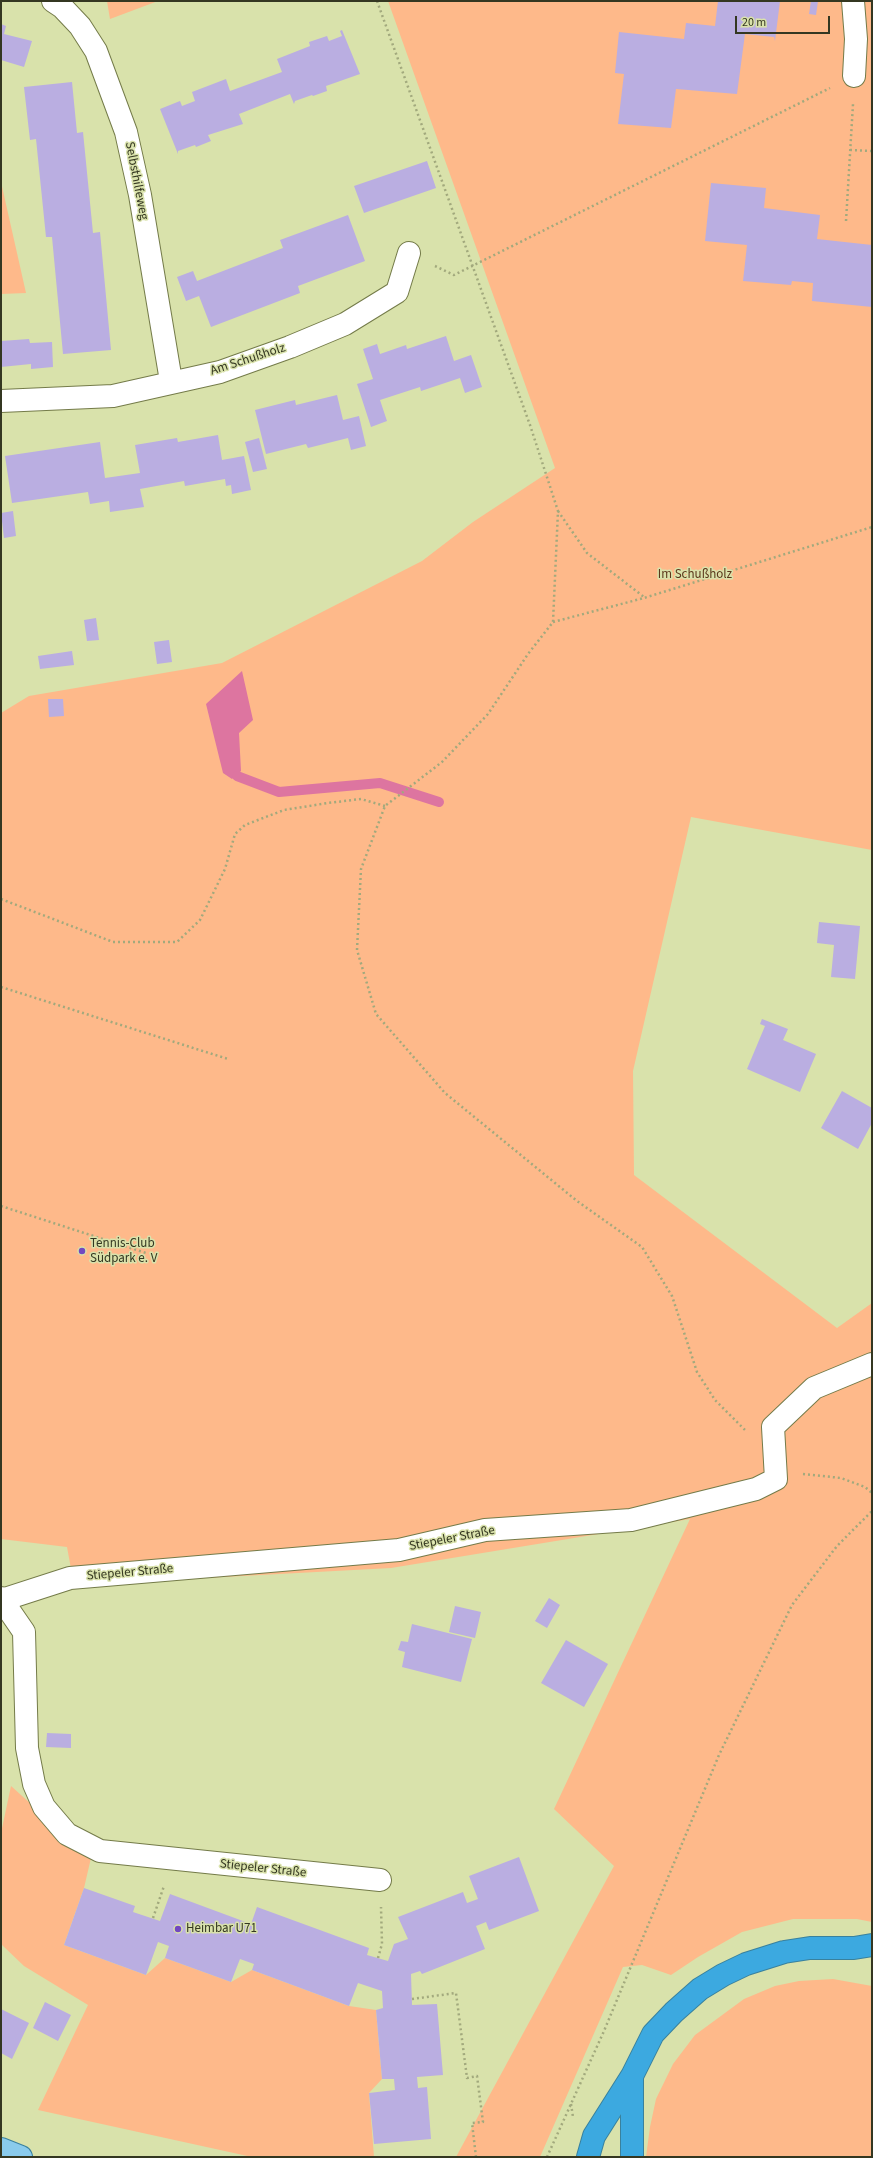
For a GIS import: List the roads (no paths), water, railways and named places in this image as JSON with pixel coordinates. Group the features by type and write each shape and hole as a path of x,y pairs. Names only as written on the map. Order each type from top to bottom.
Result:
{"highway":[{"path":"588,2157 594,2136 632,2076 653,2034 674,2012 700,1989 723,1975 746,1964 784,1952 817,1948 866,1951"},
{"path":"632,2076 632,2157"}],"main road":[{"path":"1,2149 21,2157"}],"street":[{"name":"Selbsthilfeweg","path":"53,1 62,7 80,26 96,51 126,132 140,195 171,381"},
{"path":"853,1 856,39 854,76"},
{"name":"Am Schußholz","path":"1,402 113,396 171,381 220,372 290,347 345,324 396,292 409,253"},
{"name":"Stiepeler Straße","path":"380,1880 174,1860 100,1851 67,1834 44,1807 34,1784 26,1748 24,1632 2,1599 70,1578 399,1550 485,1530 631,1520 756,1489 776,1479 773,1427 814,1388 872,1364"}],"waterway":[{"path":"237,776 279,792 380,783 439,802"}],"place":[{"name":"Tennis-Club Südpark e. V","path":"82,1251"},
{"name":"Heimbar U71","path":"178,1929"}],"park label":[{"name":"Im Schußholz","path":"695,575"}]}
